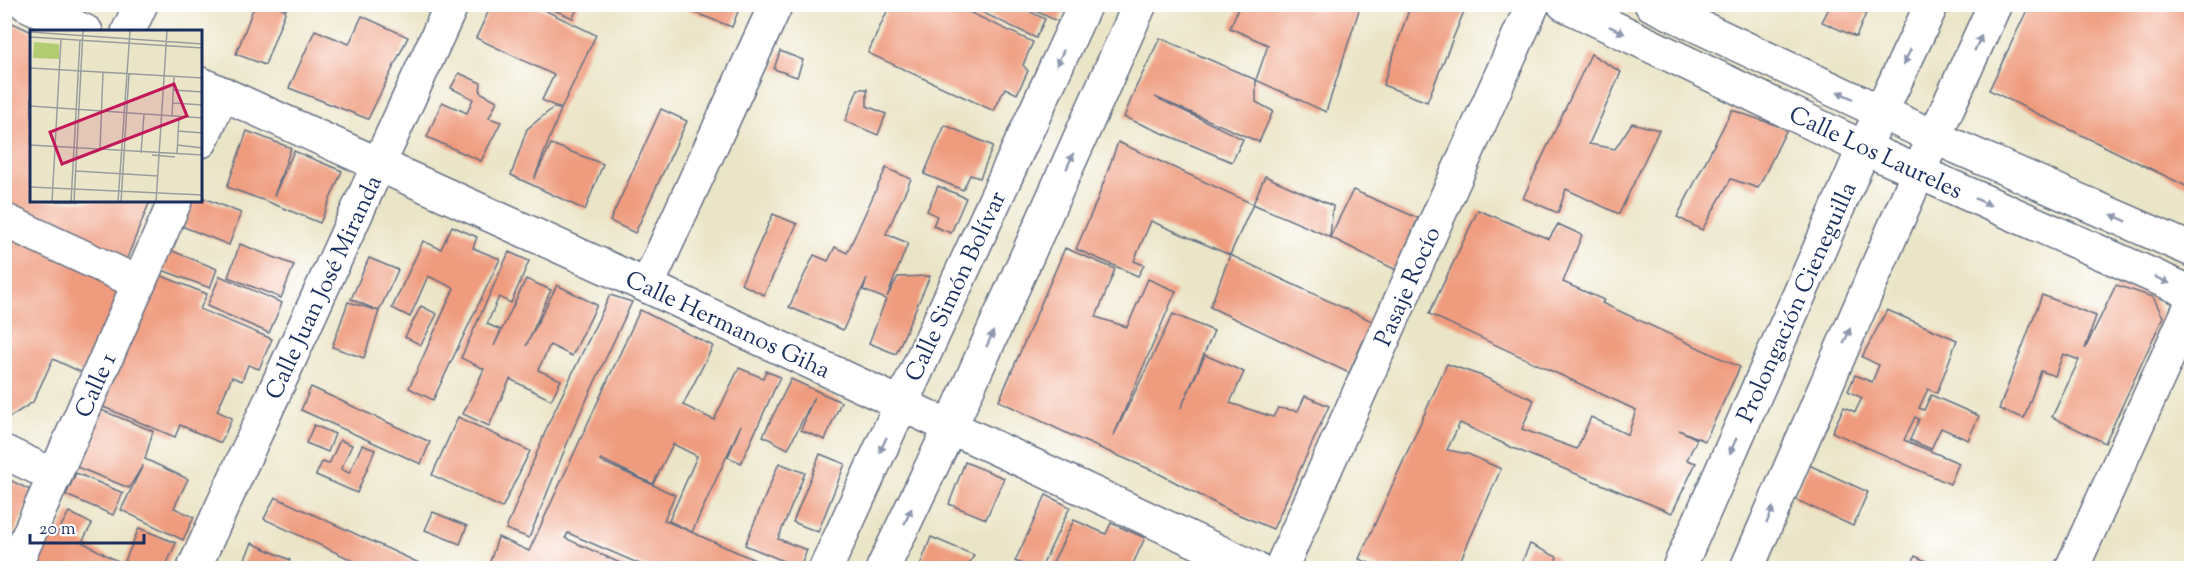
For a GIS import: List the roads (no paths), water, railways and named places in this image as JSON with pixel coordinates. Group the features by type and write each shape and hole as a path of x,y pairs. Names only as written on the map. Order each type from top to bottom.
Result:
{"street":[{"path":"26,4 82,30"},
{"path":"129,30 141,4"},
{"name":"Calle Juan José Miranda","path":"194,568 452,4"},
{"path":"647,286 776,4"},
{"name":"Calle Simón Bolívar","path":"826,568 1084,4"},
{"path":"883,568 950,428 1140,4"},
{"name":"Pasaje Rocío","path":"1281,568 1533,4"},
{"name":"Calle Los Laureles","path":"1564,4 1918,173 2192,293"},
{"name":"Calle Los Laureles","path":"1651,4 1934,137 2192,250"},
{"name":"Prolongación Cieneguilla","path":"1679,568 1880,112 1932,4"},
{"path":"1747,568 1918,173 1995,4"},
{"path":"202,136 211,89"},
{"name":"Calle Hermanos Giha","path":"211,89 647,286 1254,568"},
{"name":"Calle 1","path":"14,568 175,202"},
{"path":"4,220 139,283"},
{"path":"2072,568 2192,303"},
{"path":"4,452 55,476"}]}
